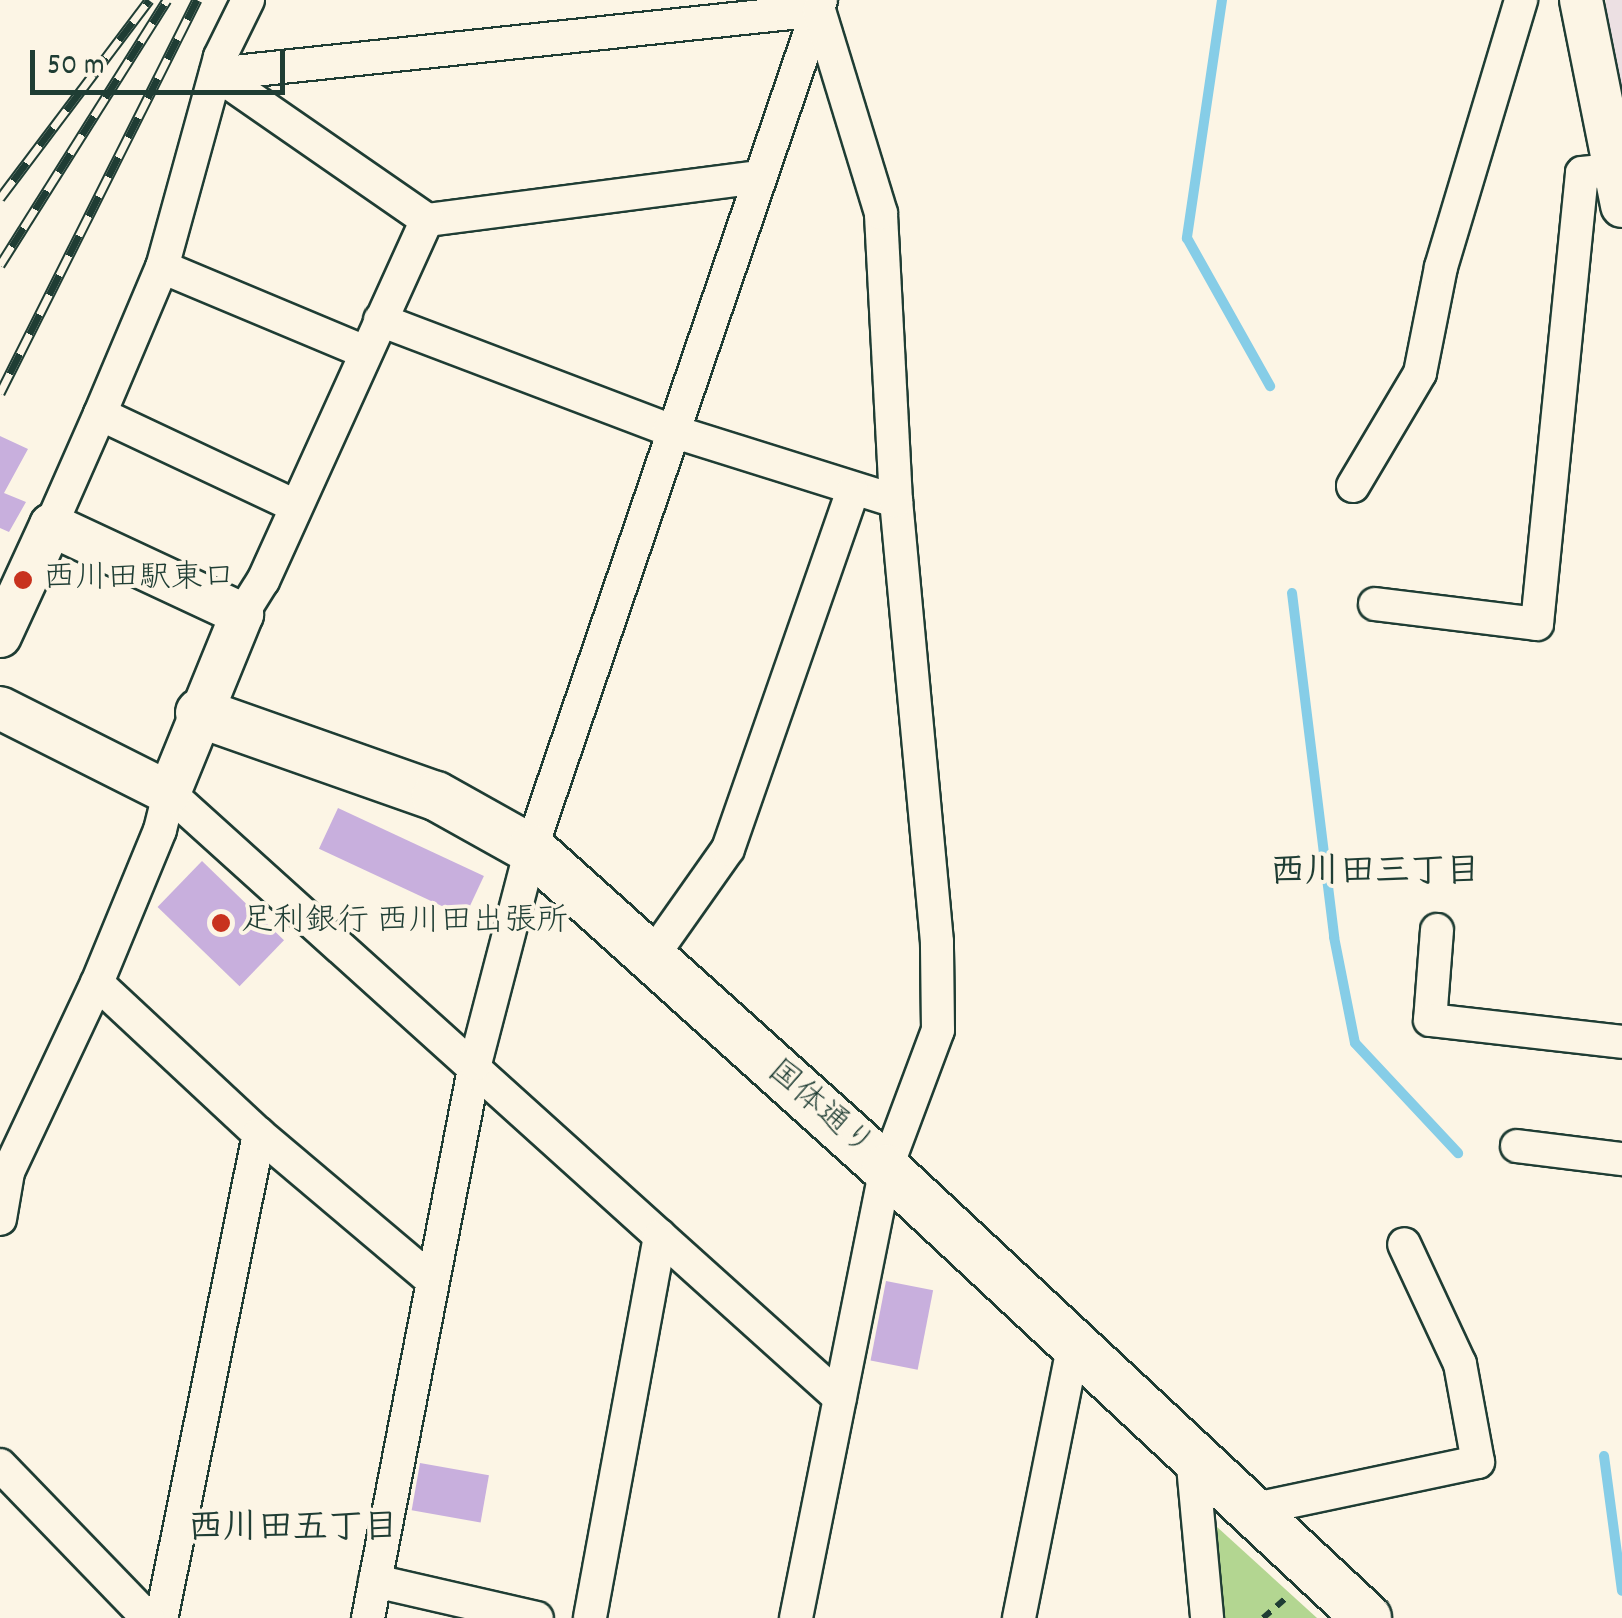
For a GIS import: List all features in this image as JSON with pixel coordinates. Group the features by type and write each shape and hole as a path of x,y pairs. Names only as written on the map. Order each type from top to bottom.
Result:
{"main road":[{"name":"国体通り","path":"200,713 436,796 531,849 886,1169 1367,1618"}],"street":[{"path":"0,636 162,266 216,74 248,0"},
{"path":"1353,486 1420,373 1441,266 1521,0"},
{"path":"1581,0 1616,188"},
{"path":"216,74 820,5"},
{"path":"368,1618 475,1064 531,849 669,430 820,5"},
{"path":"796,1618 886,1169 938,1030 938,942 896,501 881,214 820,5"},
{"path":"216,74 427,220 760,177"},
{"path":"1375,604 1536,624 1582,173 1616,188"},
{"path":"0,1219 8,1172 97,983 160,830 168,793 242,614 264,582 293,504 427,220"},
{"path":"162,266 365,352"},
{"path":"380,320 669,430 852,492 896,501"},
{"path":"100,414 293,504"},
{"path":"651,958 728,849 852,492"},
{"path":"51,525 242,614"},
{"path":"0,708 168,793 475,1064 840,1398"},
{"path":"1436,930 1430,1020 1622,1042"},
{"path":"97,983 259,1134 432,1280"},
{"path":"161,1618 259,1134"},
{"path":"1517,1146 1622,1159"},
{"path":"590,1618 660,1236"},
{"path":"1250,1510 1478,1462 1460,1364 1404,1244"},
{"path":"1019,1618 1073,1347"},
{"path":"1192,1455 1207,1618"},
{"path":"5,1487 148,1618"},
{"path":"375,1581 537,1618"}],"shaded area":[{"path":"1606,0 1622,0 1622,132 1605,24"}],"green space":[{"path":"1205,1516 1317,1618 1211,1618"}],"building":[{"path":"0,436 28,449 4,493 26,502 9,532 0,528"},
{"path":"338,808 484,876 465,917 319,849"},
{"name":"足利銀行 西川田出張所","path":"202,861 284,940 240,986 158,907"},
{"path":"886,1281 933,1290 918,1370 871,1361"},
{"path":"420,1463 489,1475 481,1522 412,1510"}],"waterway":[{"path":"1222,0 1187,238 1270,386"},
{"path":"1292,593 1334,937 1355,1043 1458,1153"},
{"path":"1604,1456 1622,1591"}],"railway":[{"path":"0,198 149,0"},
{"path":"0,265 167,0"},
{"path":"0,393 197,0"}],"place":[{"name":"西川田駅東口","path":"23,580"},
{"name":"足利銀行 西川田出張所","path":"221,923"}],"district":[{"name":"西川田三丁目","path":"1375,874"},
{"name":"西川田五丁目","path":"293,1530"}]}
